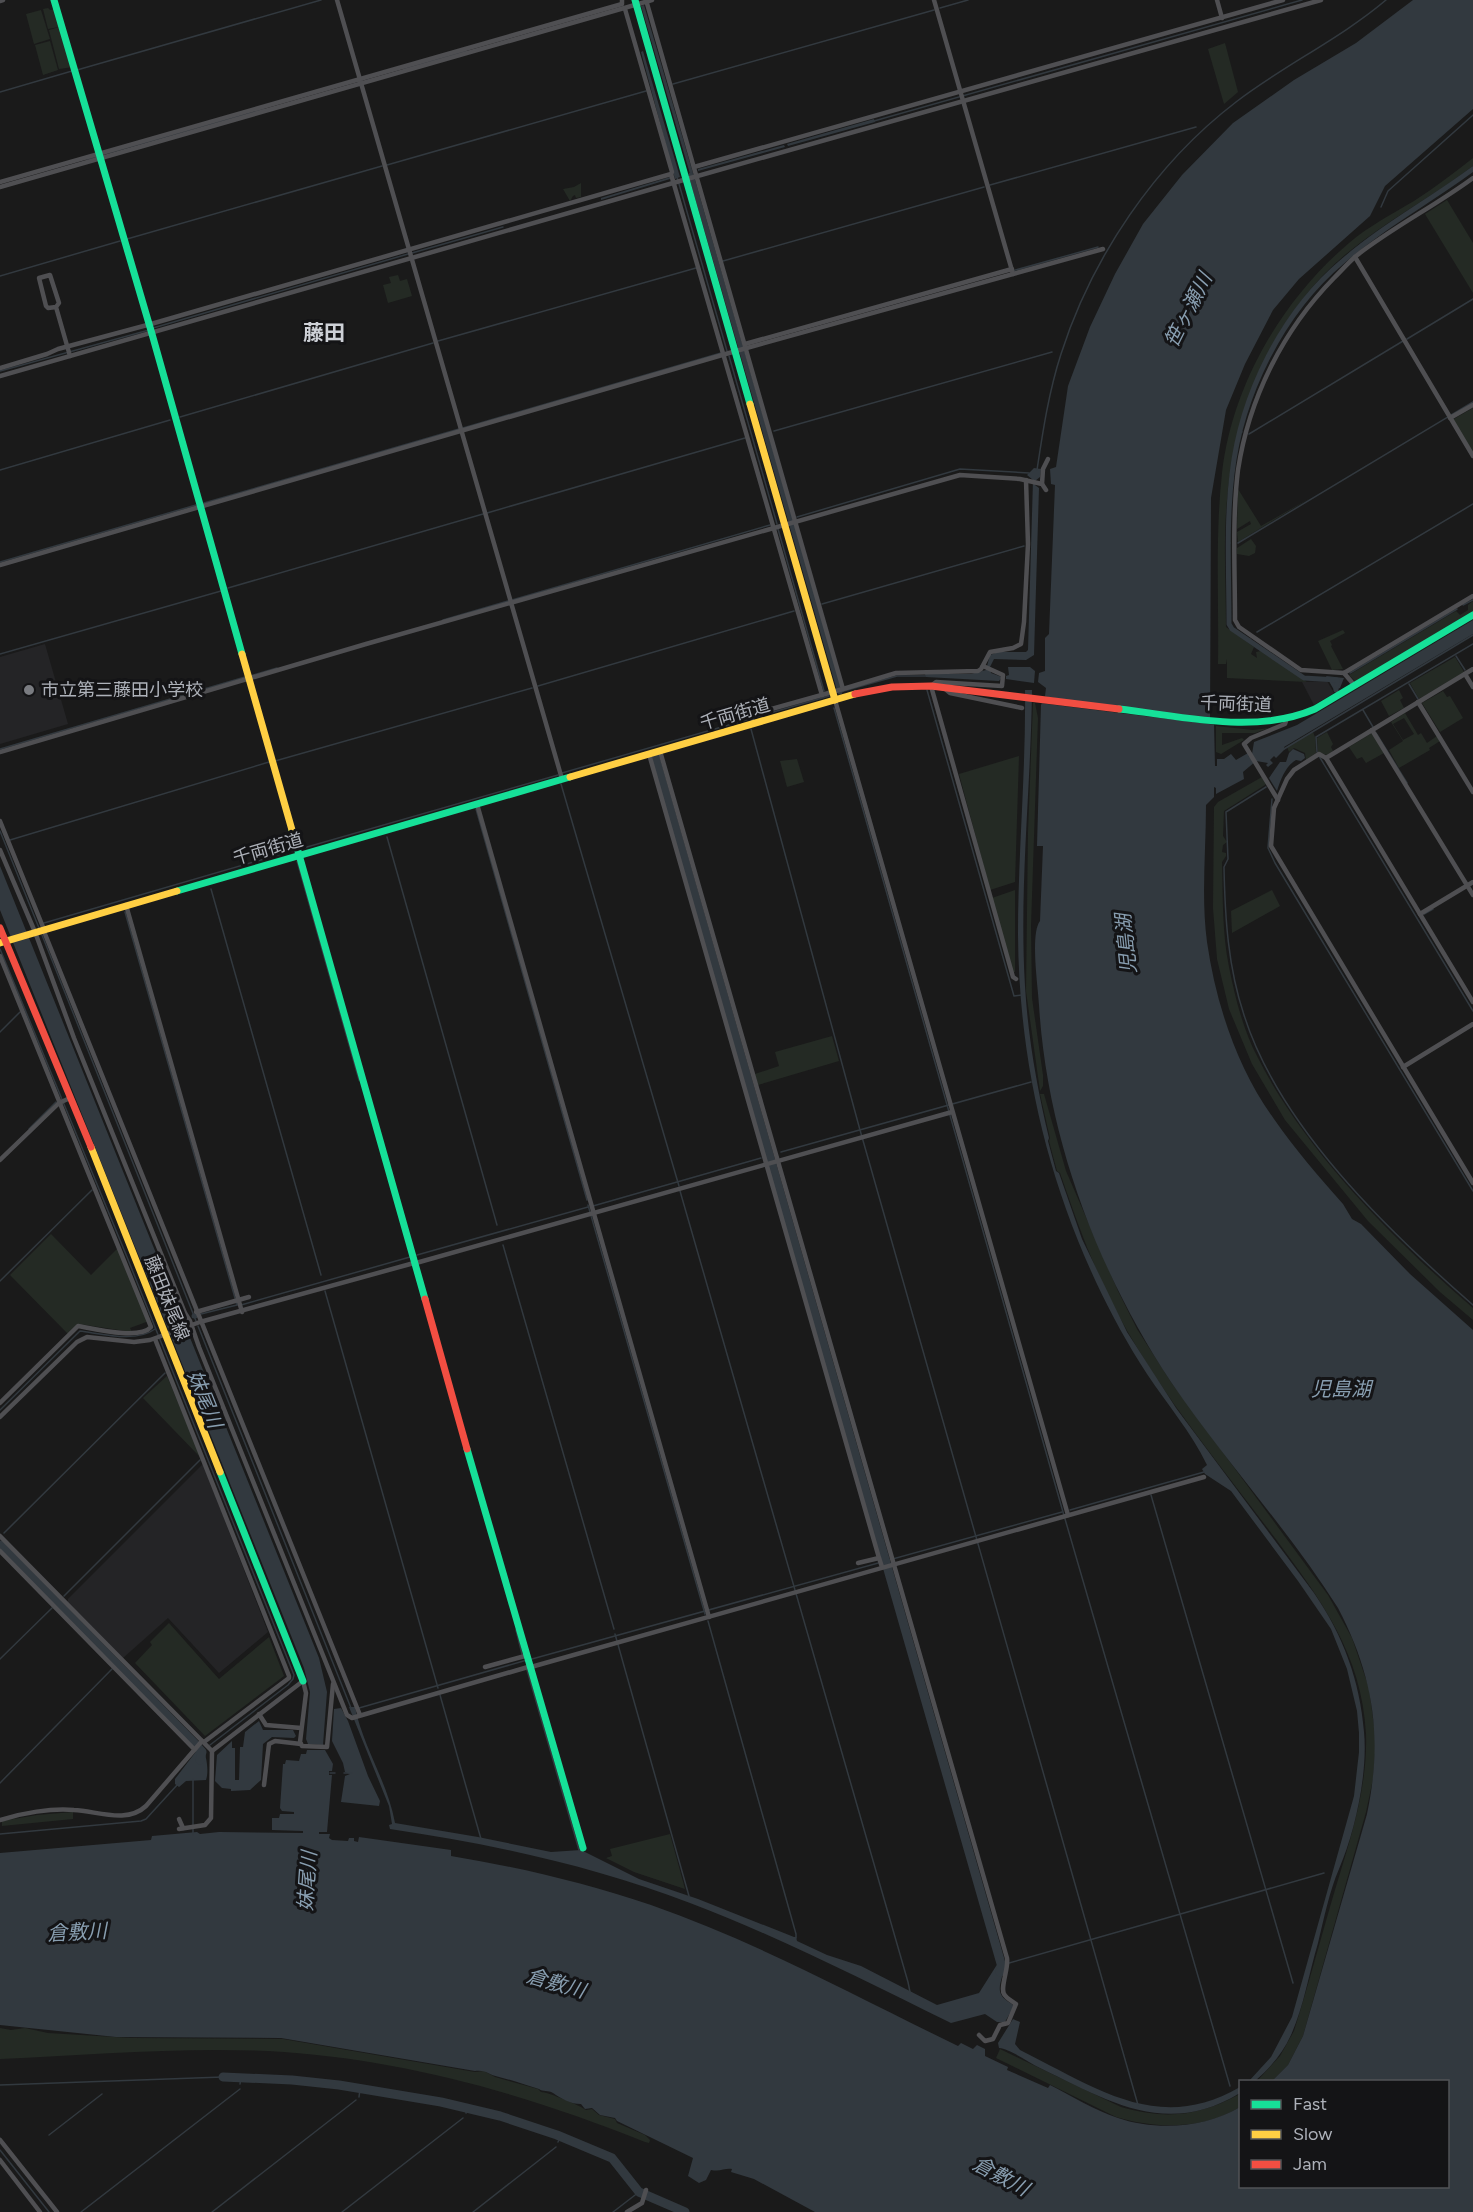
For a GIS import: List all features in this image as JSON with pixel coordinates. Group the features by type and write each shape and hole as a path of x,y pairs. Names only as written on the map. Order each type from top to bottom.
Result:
{"street":[{"path":"54,0 299,851 413,1264 583,1848"},
{"path":"338,0 561,775"},
{"path":"934,0 1013,271"},
{"path":"1217,0 1223,22"},
{"path":"0,368 80,349 684,177 786,145 1223,22 1283,0"},
{"path":"0,376 52,356 684,177 786,145 1223,22 1321,0"},
{"path":"0,187 100,156 633,4"},
{"path":"633,4 672,172 684,177"},
{"path":"633,4 642,49 684,177 782,525 838,689"},
{"path":"633,4 782,525 822,695"},
{"path":"0,182 100,156"},
{"path":"684,177 698,267 734,351 748,437 782,525 838,689 835,700 1066,1513"},
{"path":"1473,177 1355,257 1295,322 1273,360 1244,439 1239,470 1236,505 1236,624 1301,670 1344,674 1473,596"},
{"path":"0,565 876,309 1102,249"},
{"path":"1355,257 1473,456"},
{"path":"56,307 46,306 39,278 51,275 59,303 56,307 69,352"},
{"path":"1449,417 1473,405"},
{"path":"1046,490 1042,484 1043,469 1048,459"},
{"path":"0,752 511,601 960,475 1042,484"},
{"path":"987,668 990,652 1018,647 1023,640 1031,482"},
{"name":"千両街道","path":"5,942 299,851 477,804 561,775 660,751 751,720 882,688 931,686 1218,721 1261,724 1286,721 1315,709 1473,615"},
{"path":"751,720 838,689 896,673 972,672 987,668 1004,678 1002,686 936,682 931,686 1013,977 1016,980"},
{"path":"1326,758 1473,669"},
{"path":"1344,674 1355,686"},
{"path":"1465,674 1473,687"},
{"path":"944,688 950,693 1022,708"},
{"path":"1418,702 1473,792"},
{"path":"1278,800 1244,744 1247,740 1285,724 1286,721"},
{"path":"1372,730 1473,896"},
{"path":"660,751 1008,1963 1003,1992 1016,2004 1012,2015 1008,2024 1000,2025 990,2041 985,2041 979,2035"},
{"path":"649,754 881,1563"},
{"path":"1473,1002 1370,837 1326,758 1318,755 1289,776 1274,808 1271,846 1473,1183"},
{"path":"477,804 708,1613"},
{"path":"0,821 43,927"},
{"path":"0,850 33,933 80,1036 196,1312 195,1324 357,1713"},
{"path":"1420,914 1473,882"},
{"path":"126,906 239,1304"},
{"name":"藤田妹尾線","path":"0,928 64,1100 161,1336 224,1500 303,1681"},
{"path":"45,934 80,1036 347,1715 527,1662 618,1642 708,1613 797,1592 881,1563"},
{"path":"0,956 64,1100 95,1188 151,1327 150,1330 125,1336 80,1339 0,1403"},
{"path":"1403,1067 1473,1024"},
{"path":"0,1160 64,1100"},
{"path":"196,1312 413,1264 765,1160 777,1161 862,1137 950,1109"},
{"path":"0,1148 6,1154"},
{"path":"0,1417 78,1326 142,1342 195,1324 249,1297"},
{"path":"0,1820 63,1810 111,1815 138,1813 161,1790 194,1748 289,1678 224,1500 203,1459 168,1372 161,1336"},
{"path":"858,1563 892,1562 978,1541 1066,1513 1204,1477"},
{"path":"1,1538 62,1602 212,1750"},
{"path":"0,1551 194,1748"},
{"path":"57,1607 62,1602"},
{"path":"485,1667 527,1662"},
{"path":"212,1750 303,1681 306,1693 301,1744"},
{"path":"264,1785 270,1743 275,1741 301,1744 312,1748 328,1746 333,1682"},
{"path":"259,1714 266,1725 301,1728"},
{"path":"179,1819 182,1828 200,1826 208,1822 212,1814 212,1750"},
{"path":"0,2140 57,2212"},
{"path":"0,2160 40,2212"},
{"path":"627,2212 642,2203 646,2190"}],"shaded area":[{"path":"43,9 56,9 73,67 59,69 49,30 59,27 48,29"},
{"path":"41,10 50,39 34,44 26,14"},
{"path":"50,41 58,70 43,75 35,45"},
{"path":"1225,43 1238,92 1224,104 1208,49"},
{"path":"1473,158 1473,166 1361,242 1320,278 1278,334 1262,365 1249,398 1231,466 1225,532 1226,627 1254,647 1251,654 1257,658 1256,652 1261,651 1307,682 1227,678 1227,659 1226,664 1218,664 1220,497 1228,440 1249,377 1264,346 1282,318 1325,266 1364,231 1421,196"},
{"path":"581,183 581,197 576,198 575,195 570,201 563,189"},
{"path":"1447,200 1473,243 1473,293 1425,214"},
{"path":"398,275 400,281 407,279 412,296 388,303 383,285 391,283 389,277"},
{"path":"1473,408 1473,454 1452,420"},
{"path":"1238,489 1261,526 1312,497 1238,542 1237,532 1251,524 1250,521 1237,529"},
{"path":"1251,539 1256,546 1255,553 1249,556 1237,554 1237,548"},
{"path":"1473,601 1473,611 1357,681 1349,675 1456,611 1460,615 1468,610 1468,605"},
{"path":"1343,630 1345,633 1330,641 1343,669 1332,670 1318,641"},
{"name":"市立第三藤田小学校","path":"45,644 68,724 0,744 0,657"},
{"path":"1455,657 1464,672 1419,699 1410,683"},
{"path":"1327,681 1334,693 1314,705 1302,682"},
{"path":"1399,690 1404,708 1389,716 1381,701"},
{"path":"1443,691 1447,697 1450,696 1463,718 1440,732 1422,703"},
{"path":"1033,703 1035,703 1038,718 1031,926 1032,998 1043,1075 1043,1086 1040,1091 1026,991 1028,832"},
{"path":"1405,713 1418,735 1421,733 1427,743 1437,736 1440,741 1429,748 1430,750 1399,768 1389,750 1403,741 1391,722","holes":["1404,718 1414,734 1403,740 1393,724"]},
{"path":"1216,726 1253,730 1269,728 1255,733 1222,733 1222,745 1242,738 1244,740 1221,754 1216,752"},
{"path":"1313,732 1316,753 1306,760 1305,753 1294,748 1289,752 1287,747"},
{"path":"1327,732 1333,744 1331,747 1333,751 1327,755 1318,752 1317,738"},
{"path":"1372,733 1384,753 1366,763 1362,757 1357,759 1349,747"},
{"path":"1019,756 1015,882 990,890 959,774"},
{"path":"797,759 804,782 787,787 780,761"},
{"path":"1262,777 1265,785 1224,811 1223,836 1227,842 1223,845 1222,852 1226,853 1222,862 1225,941 1234,990 1248,1036 1277,1093 1326,1160 1383,1224 1473,1308 1473,1320 1440,1292 1368,1221 1285,1120 1252,1064 1229,1009 1217,959 1213,908 1214,807 1218,802"},
{"path":"1015,890 1015,972 1012,972 992,898"},
{"path":"1272,890 1280,906 1232,933 1231,911"},
{"path":"832,1036 839,1061 758,1085 755,1074 779,1066 775,1052"},
{"path":"1040,1094 1044,1094 1066,1171 1137,1329 1171,1382 1328,1595 1352,1638 1369,1688 1376,1741 1373,1779 1366,1812 1303,2036 1288,2065 1273,2080 1258,2080 1280,2056 1294,2031 1360,1800 1366,1756 1366,1734 1357,1678 1348,1653 1323,1606 1174,1404 1118,1315 1091,1257 1060,1173 1057,1171"},
{"path":"51,1234 91,1275 117,1249 120,1249 149,1321 130,1328 132,1332 79,1324 68,1334 10,1275"},
{"path":"167,1376 201,1458 143,1398"},
{"path":"203,1464 268,1632 219,1673 168,1618 123,1658 68,1602 68,1599"},
{"path":"169,1623 219,1679 269,1637 284,1676 205,1736 135,1663 152,1645 150,1642"},
{"path":"73,1812 73,1819 2,1826 2,1821"},
{"path":"670,1834 685,1889 634,1872 606,1858 612,1856 610,1849"},
{"path":"0,2028 11,2030 25,2028 48,2033 131,2038 283,2039 475,2072 484,2071 495,2077 538,2089 586,2110 592,2109 599,2115 615,2119 617,2123 645,2135 650,2140 649,2143 645,2142 553,2108 460,2081 365,2061 317,2055 268,2051 201,2050 0,2059"},
{"path":"1000,2049 1121,2107 1138,2111 1153,2114 1182,2114 1211,2107 1239,2094 1239,2108 1211,2120 1179,2125 1131,2121 1116,2117 996,2058"}],"water":[{"name":"児島湖","path":"1413,0 1473,0 1473,109 1385,186 1370,216 1299,279 1273,310 1245,364 1226,410 1211,498 1210,723 1214,724 1215,766 1217,766 1217,759 1224,759 1231,754 1236,760 1248,753 1249,757 1252,754 1254,742 1297,725 1473,620 1473,634 1284,747 1285,749 1276,758 1274,756 1270,760 1273,763 1268,767 1266,765 1268,763 1256,761 1243,772 1244,779 1216,794 1214,787 1214,797 1206,805 1204,908 1207,942 1222,1012 1239,1057 1261,1099 1290,1141 1343,1204 1352,1219 1361,1224 1410,1274 1473,1330 1473,2212 815,2212 754,2179 731,2172 732,2169 711,2170 706,2180 699,2183 688,2176 693,2158 615,2118 600,2115 592,2108 585,2109 581,2104 566,2101 551,2092 483,2071 281,2038 116,2037 0,2025 0,1853 151,1840 152,1836 197,1832 200,1834 219,1832 303,1833 303,1831 272,1830 272,1818 279,1818 280,1814 294,1814 294,1812 282,1811 280,1808 283,1764 286,1760 299,1761 301,1754 306,1754 307,1750 325,1750 333,1764 332,1771 329,1771 329,1775 332,1775 327,1832 319,1832 319,1834 330,1834 329,1838 332,1840 348,1841 349,1838 354,1838 354,1841 358,1842 359,1837 451,1850 451,1856 552,1876 651,1905 768,1953 958,2046 961,2043 973,2049 977,2045 985,2049 985,2056 1008,2067 1007,2070 1048,2088 1050,2085 1118,2118 1148,2125 1180,2125 1212,2119 1239,2108 1239,2188 1449,2188 1449,2080 1273,2080 1288,2065 1303,2036 1367,1814 1372,1786 1374,1734 1367,1683 1360,1659 1338,1608 1298,1550 1171,1382 1145,1340 1099,1249 1065,1154 1053,1105 1044,1055 1036,974 1035,937 1040,921 1043,846 1037,846 1041,705 1046,688 1038,682 1039,673 1045,671 1045,638 1049,634 1055,485 1051,484 1050,469 1056,467 1068,386 1090,327 1115,274 1143,224 1182,175 1233,123 1294,80 1356,43"},
{"path":"644,5 693,173 690,174 641,6"},
{"path":"643,51 680,177 675,179 641,52"},
{"path":"874,119 875,122 788,146 787,144"},
{"path":"784,145 785,147 698,171 698,169"},
{"path":"670,177 670,179 601,200 601,198"},
{"path":"1034,468 1041,469 1040,477 1035,481 1035,485 1039,488 1034,655 1026,660 994,659 990,667 991,673 1002,677 999,681 926,677 925,674 971,674 986,670 990,655 998,652 1026,652 1028,650 1033,480 1027,475"},
{"path":"1008,667 1030,667 1035,671 1034,683 1006,679 1009,675"},
{"path":"1326,676 1344,678 1340,688 1334,690"},
{"path":"1025,690 1032,690 1023,912 1025,986 1034,1062 1048,1141 1056,1171 1059,1173 1082,1239 1127,1332 1176,1408 1314,1593 1342,1642 1359,1695 1365,1748 1362,1784 1355,1820 1335,1878 1296,2024 1284,2048 1256,2080 1250,2080 1271,2057 1292,2017 1354,1796 1359,1752 1357,1711 1347,1669 1331,1629 1231,1491 1205,1474 1202,1469 1207,1465 1201,1453 1126,1341 1096,1282 1062,1199 1038,1113 1023,1025 1018,904"},
{"path":"1293,749 1304,754 1305,758 1301,761 1296,760 1289,766 1277,791 1269,778 1280,762 1286,762"},
{"name":"妹尾川","path":"0,866 319,1658 327,1692 323,1745 308,1744 306,1739 310,1692 304,1668 0,910"},
{"path":"349,1707 355,1707 392,1808 395,1823 551,1852 581,1850 639,1879 796,1937 797,1941 827,1955 861,1966 937,2005 979,1993 998,1963 1003,1962 1004,1971 1000,1992 1003,1998 1014,2006 1005,2022 997,2022 985,2014 951,2023 789,1945 724,1916 653,1890 579,1867 504,1849 390,1829 389,1825 392,1824 389,1806"},
{"path":"341,1708 380,1801 379,1806 341,1802 345,1776 350,1774 345,1772 332,1741 334,1709"},
{"path":"259,1721 263,1730 293,1730 296,1736 294,1738 272,1737 263,1744 261,1780 250,1790 231,1791 231,1789 222,1788 215,1781 217,1755 232,1741 232,1748 235,1748 235,1780 239,1780 240,1747 243,1747 245,1732"},
{"path":"201,1745 207,1763 206,1780 186,1781 179,1787 175,1784 175,1779"},
{"path":"1013,2019 1020,2022 1015,2044 1020,2050 1101,2091 1154,2106 1182,2107 1210,2101 1239,2087 1239,2093 1213,2106 1187,2113 1162,2114 1138,2110 1090,2092 1014,2053 999,2048 998,2043"}],"pier":[{"path":"1042,696 1217,723 1217,725 1039,703"}],"waterway":[{"path":"77,70 321,0"},
{"path":"940,8 968,0"},
{"path":"874,121 1302,0"},
{"path":"1037,470 1053,382 1074,318 1109,248 1153,183 1206,127 1236,102 1350,27 1386,0"},
{"path":"673,84 934,10"},
{"path":"404,69 466,51"},
{"path":"0,92 72,71"},
{"path":"387,165 646,91"},
{"path":"101,155 264,109"},
{"path":"1381,207 1388,191 1473,115"},
{"path":"990,185 1196,127"},
{"path":"87,159 97,157"},
{"path":"127,239 382,166"},
{"path":"1336,690 1337,680 1304,678 1232,629 1229,624 1228,530 1230,492 1237,444 1255,385 1283,330 1301,305 1321,282 1358,248 1473,169"},
{"path":"691,175 840,692"},
{"path":"677,177 727,351"},
{"path":"723,261 984,187"},
{"path":"412,253 503,227"},
{"path":"0,276 120,241"},
{"path":"1012,271 1098,247"},
{"path":"153,328 408,254"},
{"path":"438,341 696,268"},
{"path":"1407,339 1473,299"},
{"path":"0,371 149,330"},
{"path":"1249,434 1403,341"},
{"path":"180,417 433,343"},
{"path":"774,431 1052,352"},
{"path":"463,428 721,353"},
{"path":"729,356 777,524"},
{"path":"1238,543 1473,402"},
{"path":"0,470 170,420"},
{"path":"204,503 459,429"},
{"path":"487,513 745,438"},
{"path":"797,517 960,469 1029,473"},
{"path":"1257,632 1473,504"},
{"path":"0,562 196,505"},
{"path":"228,588 483,514"},
{"path":"512,600 770,525"},
{"path":"778,529 824,691"},
{"path":"822,604 1024,546"},
{"path":"0,654 221,591"},
{"path":"1463,605 1473,600"},
{"path":"443,620 508,601"},
{"path":"1350,673 1457,609"},
{"path":"538,686 794,611"},
{"path":"1284,749 1473,635"},
{"path":"1317,752 1316,737 1473,644"},
{"path":"1456,656 1465,670"},
{"path":"250,676 277,668"},
{"path":"840,692 897,676 927,676"},
{"path":"0,749 245,677"},
{"path":"1409,684 1418,699"},
{"path":"275,761 532,688"},
{"path":"927,690 1014,996 1022,995"},
{"path":"562,773 829,696"},
{"path":"834,708 1063,1512 1230,2086"},
{"path":"1363,710 1373,727"},
{"path":"751,729 860,1130 1138,2105"},
{"path":"1376,733 1407,783"},
{"path":"1319,756 1473,1011"},
{"path":"655,757 1002,1967 1000,1972"},
{"path":"10,840 269,762"},
{"path":"300,849 558,775"},
{"path":"561,784 679,1186"},
{"path":"1266,787 1226,812 1228,859 1224,867 1227,924 1234,979 1244,1015 1260,1056 1282,1097 1339,1174 1406,1244 1473,1305"},
{"path":"1272,799 1268,848 1275,863 1473,1191"},
{"path":"476,809 587,1200"},
{"path":"0,831 39,928"},
{"path":"387,837 497,1225"},
{"path":"44,923 295,850"},
{"path":"297,861 359,1080"},
{"path":"211,889 321,1275"},
{"path":"1424,914 1433,909"},
{"path":"125,912 237,1305"},
{"path":"42,935 196,1321"},
{"path":"0,949 127,1257 294,1675 288,1685 210,1745"},
{"path":"0,1032 20,1012"},
{"path":"781,1152 1031,1082"},
{"path":"29,1129 56,1102"},
{"path":"593,1206 761,1158"},
{"path":"0,1281 92,1190"},
{"path":"680,1191 910,1992"},
{"path":"588,1205 705,1614"},
{"path":"417,1255 588,1207"},
{"path":"503,1245 614,1629"},
{"path":"241,1305 410,1257"},
{"path":"325,1291 438,1688"},
{"path":"201,1314 237,1305"},
{"path":"198,1326 351,1708"},
{"path":"0,1410 80,1331 129,1337 155,1329"},
{"path":"4,1533 165,1373"},
{"path":"64,1596 200,1460"},
{"path":"1070,1510 1204,1472"},
{"path":"1151,1495 1293,1983"},
{"path":"532,1659 1062,1512"},
{"path":"0,1545 195,1744 202,1752 200,1760"},
{"path":"0,1659 52,1608"},
{"path":"708,1621 796,1938"},
{"path":"516,1630 522,1654"},
{"path":"615,1634 689,1896"},
{"path":"359,1708 527,1660"},
{"path":"0,1783 112,1669"},
{"path":"527,1670 579,1850"},
{"path":"440,1695 481,1839"},
{"path":"330,1773 335,1773"},
{"path":"344,1773 352,1773"},
{"path":"193,1779 193,1835"},
{"path":"0,1834 141,1821 146,1819 178,1784"},
{"path":"1002,1965 1324,1873"},
{"path":"0,2085 223,2077"},
{"path":"223,2077 339,2085 441,2102 500,2116 557,2135 612,2158 639,2192 685,2212"},
{"path":"240,2084 241,2078"},
{"path":"81,2212 240,2089"},
{"path":"359,2097 360,2089"},
{"path":"49,2135 102,2094"},
{"path":"212,2212 356,2100"},
{"path":"466,2113 467,2109"},
{"path":"342,2212 463,2118"},
{"path":"558,2142 561,2136"},
{"path":"473,2212 556,2147"},
{"path":"0,2150 49,2212"},
{"path":"613,2212 639,2192"}],"traffic: fast":[{"path":"54,0 152,334 242,654"},
{"path":"635,0 750,404"},
{"path":"1119,709 1218,721 1268,721 1292,717 1315,709 1473,615"},
{"path":"177,891 570,777"},
{"path":"292,830 425,1299"},
{"path":"467,1449 583,1848"},
{"path":"220,1472 303,1681"}],"traffic: slow":[{"path":"750,404 835,700"},
{"path":"242,654 292,830"},
{"path":"570,777 855,694"},
{"path":"0,943 177,891"},
{"path":"91,1147 220,1472"}],"traffic: jam":[{"path":"855,694 892,687 931,686 1119,709"},
{"path":"0,928 91,1147"},
{"path":"425,1299 467,1449"}],"place":[{"name":"市立第三藤田小学校","path":"29,690"}],"district":[{"name":"藤田","path":"324,333"}],"water label":[{"name":"笹ヶ瀬川","path":"1188,310"},
{"name":"倉敷川","path":"77,1932"},
{"name":"倉敷川","path":"556,1983"},
{"name":"倉敷川","path":"1001,2176"}]}
